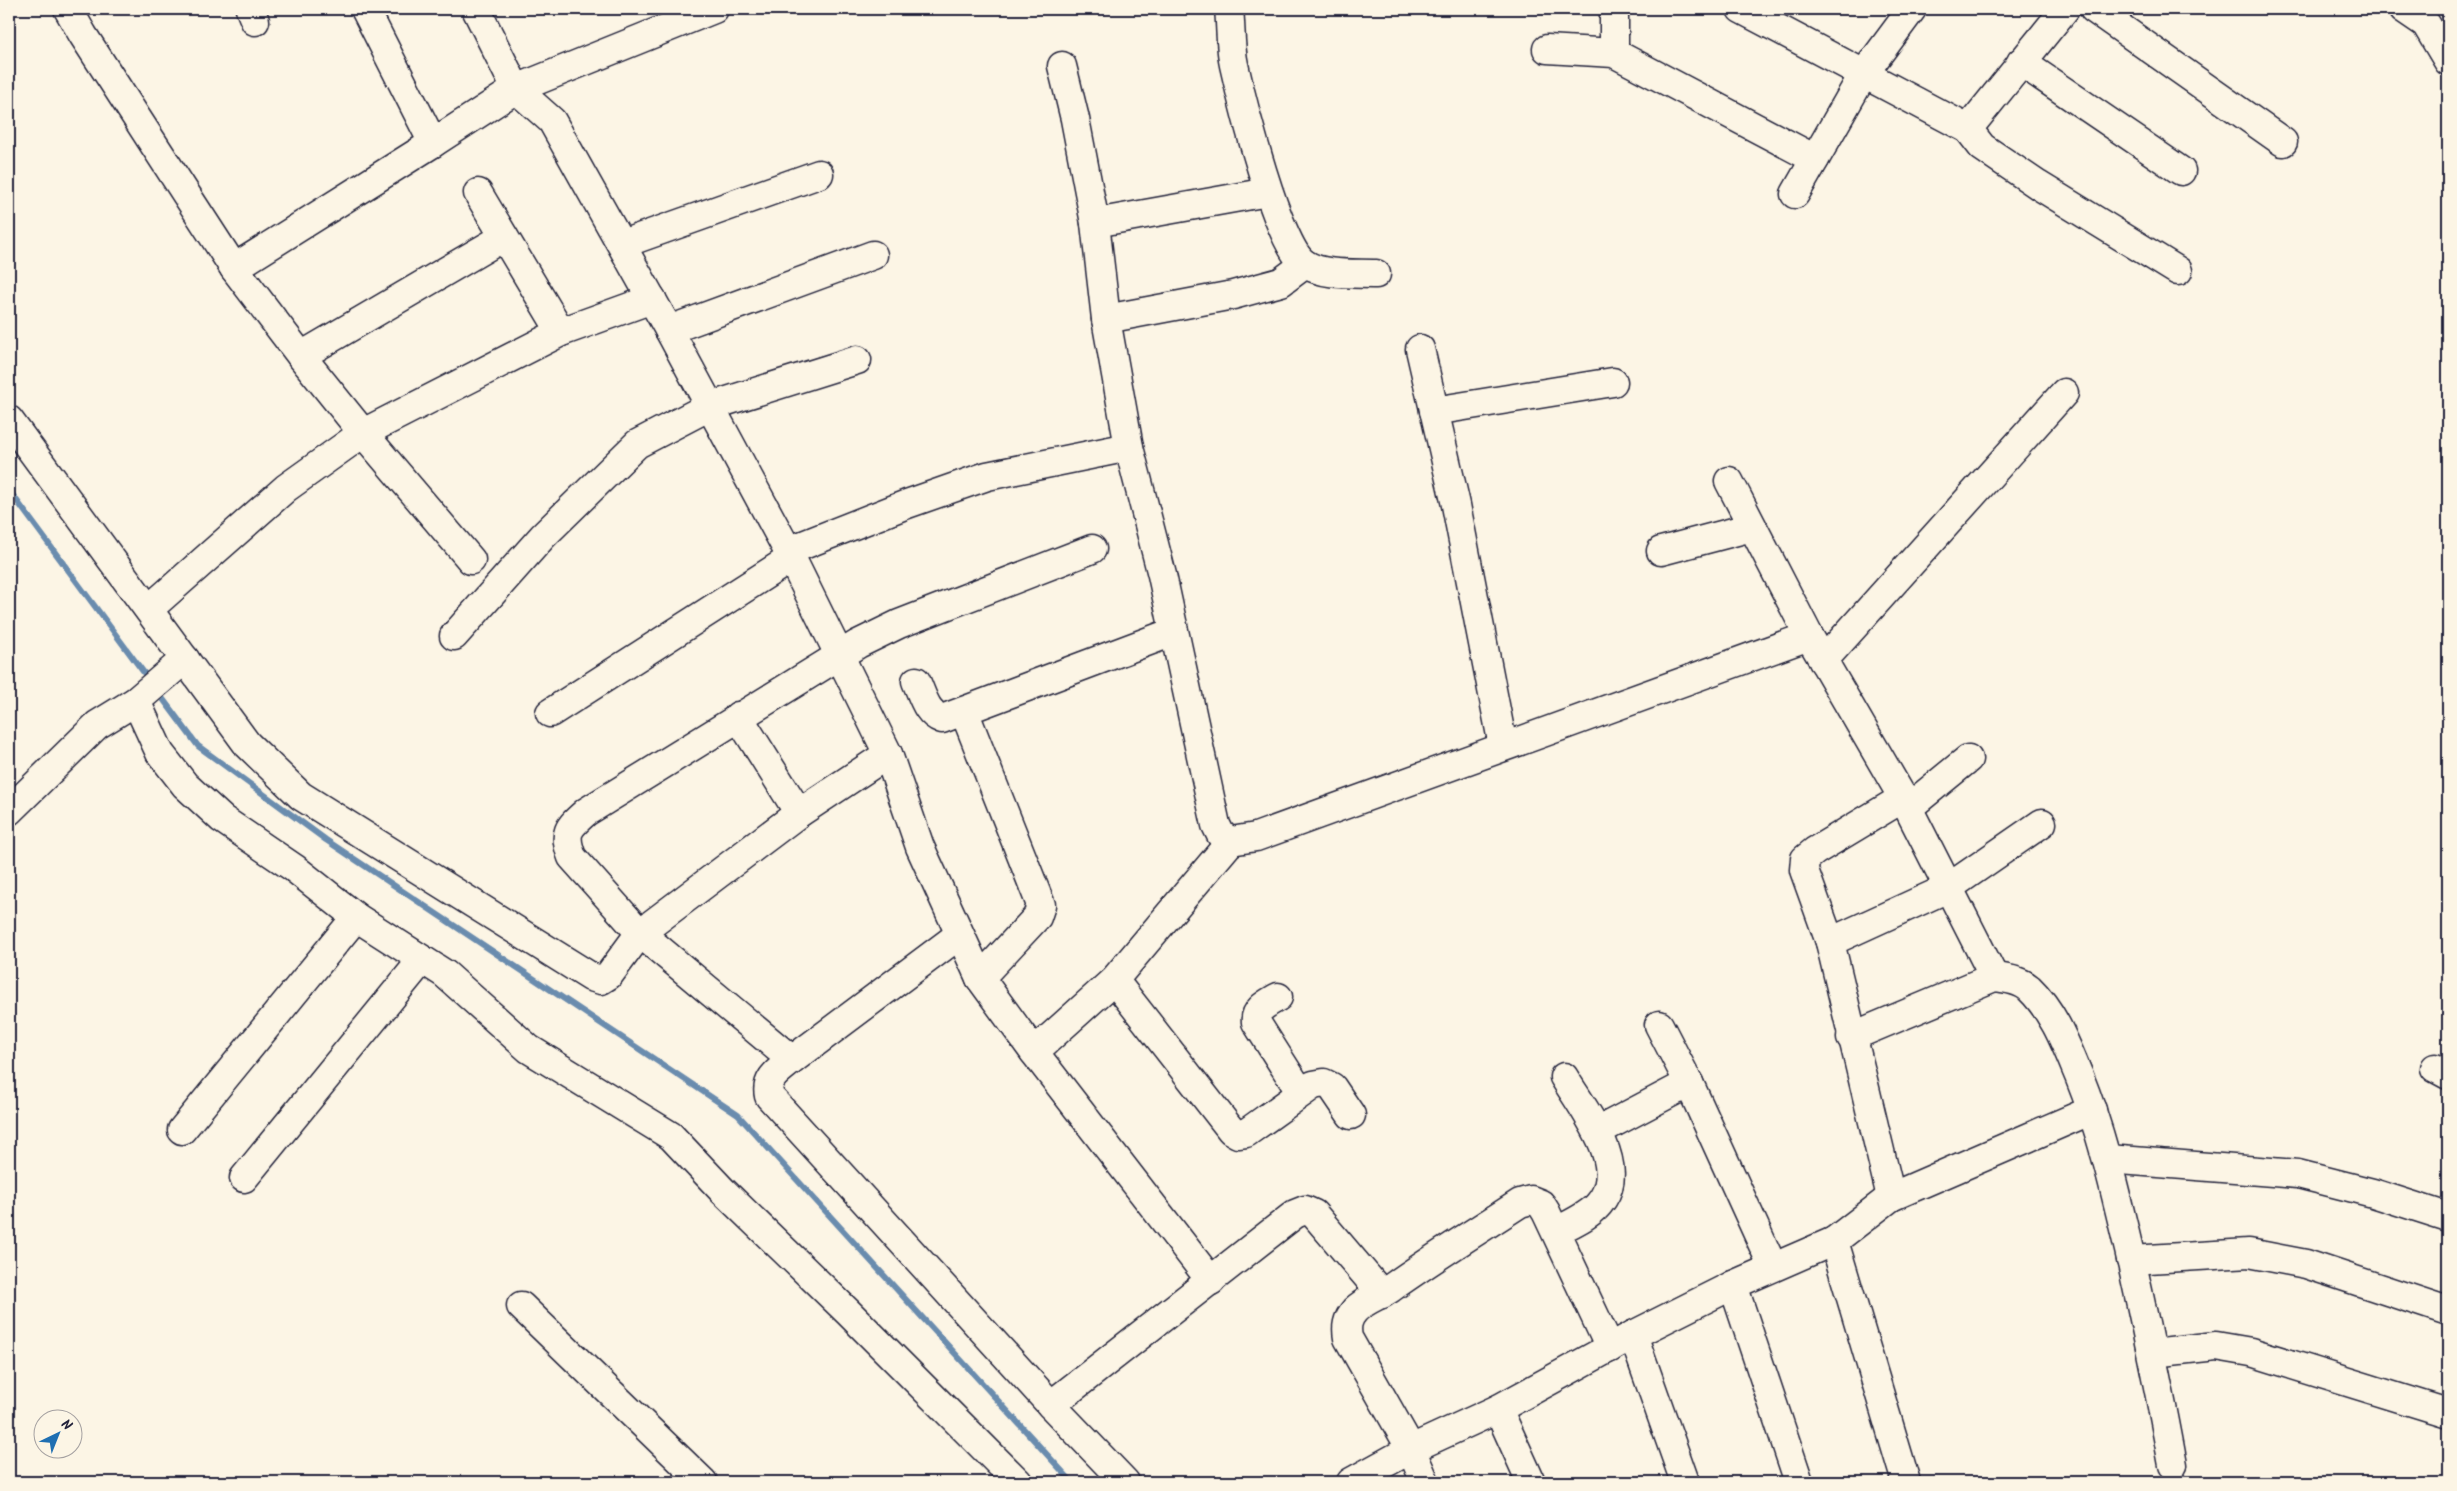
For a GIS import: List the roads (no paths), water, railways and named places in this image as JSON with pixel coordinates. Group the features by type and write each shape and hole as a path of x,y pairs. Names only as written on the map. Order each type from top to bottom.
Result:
{"street":[{"path":"68,9 234,268 300,356 362,433 471,560"},
{"path":"365,9 433,144"},
{"path":"476,9 516,89 552,121 669,330 708,407 789,555 888,754 920,847 980,978 1034,1052 1211,1280"},
{"path":"234,268 433,144 516,89 714,9"},
{"path":"1229,9 1233,64 1268,192 1291,246 1305,264 1329,272 1376,274"},
{"path":"1614,9 1614,54"},
{"path":"1740,9 1968,129 1982,147 2038,185 2178,271"},
{"path":"1795,194 1863,75 1912,9"},
{"path":"1968,129 2065,9"},
{"path":"2094,9 2283,142"},
{"path":"2404,9 2430,17 2448,61"},
{"path":"1546,49 1614,54 1815,159"},
{"path":"2022,62 2181,171"},
{"path":"1062,66 1095,223 1106,319 1129,447 1162,576 1216,825 1221,835 1231,841 1256,837 1809,636"},
{"path":"622,244 819,174"},
{"path":"1095,223 1268,192"},
{"path":"478,193 561,332"},
{"path":"300,356 504,237"},
{"path":"669,330 873,255"},
{"path":"1106,319 1233,295 1281,282 1305,264"},
{"path":"149,609 286,488 362,433 561,332 652,299"},
{"path":"1420,350 1456,505 1503,746"},
{"path":"454,636 543,536 637,444 708,407 858,360"},
{"path":"1434,411 1613,382"},
{"path":"1823,660 2064,393"},
{"path":"9,420 149,609 176,666 247,744 301,796 591,977 601,980 610,975 640,932 799,813 888,754"},
{"path":"550,712 789,555 906,504 987,476 1129,447"},
{"path":"1730,481 1809,636 1905,803 1994,977"},
{"path":"1662,551 1752,527"},
{"path":"792,1060 640,932 572,857 566,841 569,827 586,812 738,716 841,657 858,644 899,624 1092,549"},
{"path":"916,681 929,710 935,716 942,719 1173,632"},
{"path":"9,811 97,725 136,701 176,666"},
{"path":"136,701 160,754 185,785 222,819 294,868 356,917 445,974 529,1048 671,1136 723,1191 848,1312 1018,1482"},
{"path":"964,711 1041,905 1037,917 980,978"},
{"path":"738,716 799,813"},
{"path":"1891,1197 1851,1037 1830,942 1804,870 1805,859 1815,850 1905,803 1968,759"},
{"path":"1830,942 1948,888 2042,823"},
{"path":"1034,1052 1114,980 1231,841"},
{"path":"182,1130 356,917"},
{"path":"959,934 792,1060 771,1078 767,1086 769,1096 1050,1405 1125,1482"},
{"path":"244,1178 422,960"},
{"path":"1851,1037 1994,977 2009,978 2027,986 2042,1003 2063,1038 2092,1110 2108,1159 2152,1353 2173,1465"},
{"path":"1114,980 1231,1130 1238,1134 1246,1133 1313,1085 1324,1082 1332,1087 1351,1115"},
{"path":"1278,997 1258,1010 1255,1016 1256,1022 1302,1093"},
{"path":"1659,1025 1689,1083 1773,1267"},
{"path":"1557,1231 1598,1206 1609,1190 1612,1173 1598,1131 1564,1076"},
{"path":"1598,1131 1689,1083"},
{"path":"1351,1482 1411,1449 1498,1409 1622,1341 1733,1285 1834,1240 1891,1197 2092,1110"},
{"path":"2108,1159 2298,1174 2373,1193 2448,1217"},
{"path":"1425,1482 1411,1449 1348,1338 1346,1325 1355,1311 1366,1301 1382,1294 1458,1241 1520,1203 1531,1200 1541,1204 1622,1341 1683,1482"},
{"path":"1050,1405 1295,1214 1305,1210 1314,1214 1382,1294"},
{"path":"1834,1240 1906,1482"},
{"path":"2131,1260 2249,1254 2306,1264 2448,1311"},
{"path":"1733,1285 1799,1482"},
{"path":"522,1306 703,1482"},
{"path":"2152,1353 2216,1346 2251,1352 2448,1413"},
{"path":"1498,1409 1531,1482"}],"waterway":[{"path":"9,490 150,681"},
{"path":"157,691 198,746 326,840 738,1115 1072,1482"}]}
